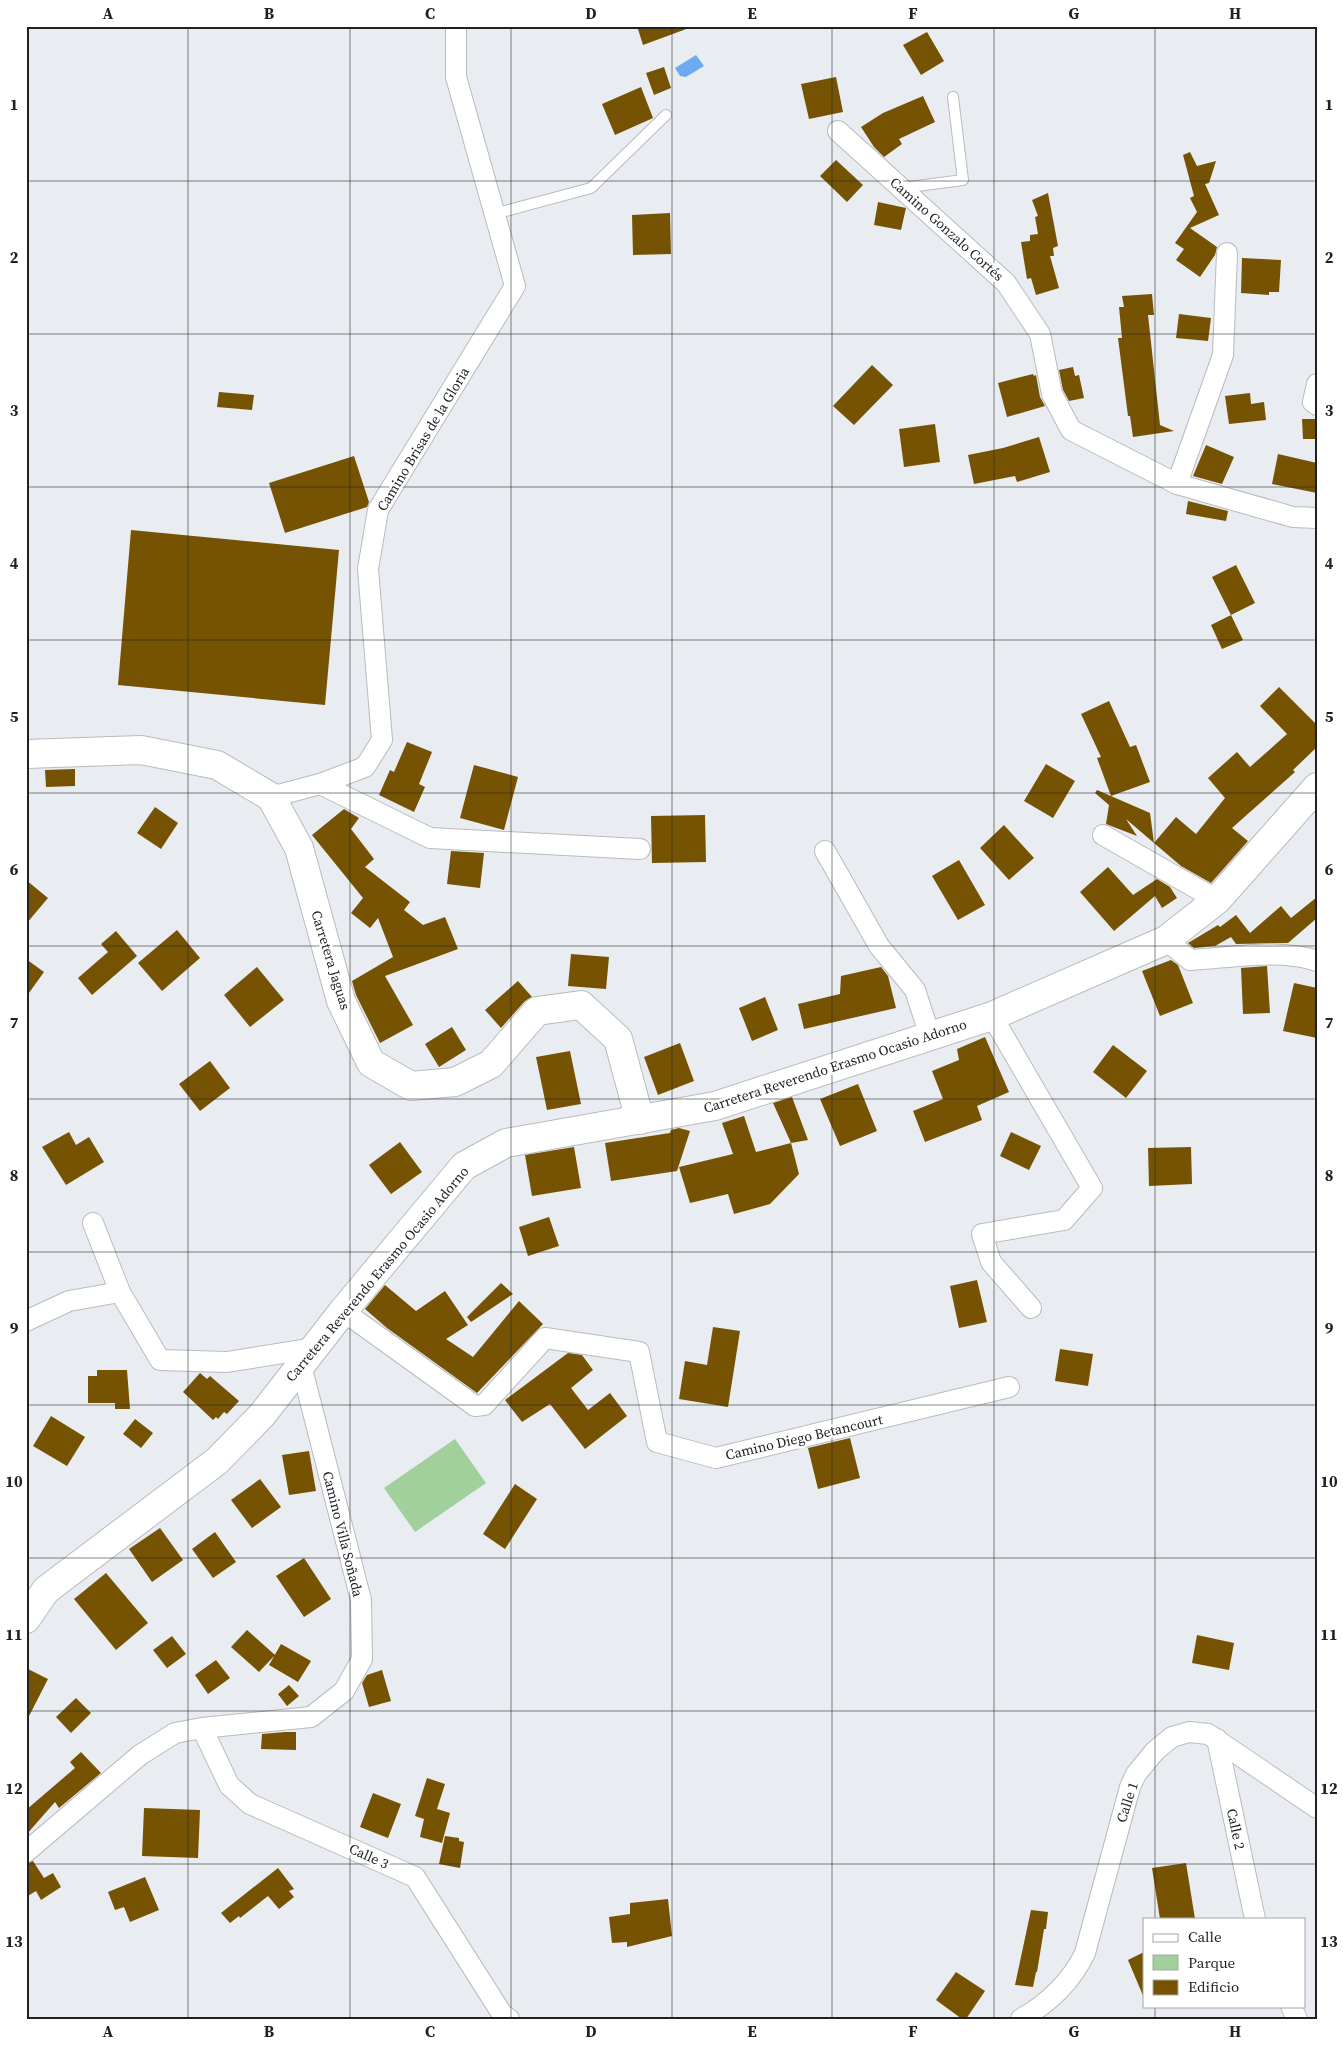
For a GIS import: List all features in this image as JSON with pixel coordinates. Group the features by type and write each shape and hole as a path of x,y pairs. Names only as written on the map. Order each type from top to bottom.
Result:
{"street":[{"name":"Camino Brisas de la Gloria","path":"271,797 320,784 365,767 382,740 368,569 378,510 515,286 456,77 456,26"},
{"name":"Camino Gonzalo Cortés","path":"838,131 1006,283 1040,334 1052,394 1071,430 1178,484 1293,517 1317,518"},
{"path":"1178,484 1223,355 1227,254"},
{"path":"1317,384 1313,402 1317,405"},
{"path":"26,754 141,750 217,765 271,797"},
{"path":"320,784 430,838 640,849"},
{"name":"Carretera Reverendo Erasmo Ocasio Adorno","path":"26,1619 46,1590 217,1461 262,1415 343,1311 464,1166 506,1143 715,1106 992,1016 1166,940 1217,900 1317,787"},
{"name":"Carretera Jaguas","path":"271,797 299,848 341,1001 371,1063 411,1086 454,1082 491,1064 537,1011 581,1005 618,1039 640,1120"},
{"path":"1103,835 1217,900"},
{"path":"824,851 879,946 915,990 930,1036"},
{"path":"1166,940 1190,960 1275,954 1317,961"},
{"path":"992,1016 1092,1188 1064,1220 982,1234 991,1262 1030,1308"},
{"path":"93,1223 120,1292 160,1360 227,1362 307,1357"},
{"path":"26,1321 69,1301 120,1292"},
{"name":"Camino Diego Betancourt","path":"343,1311 475,1406 484,1405 545,1338 639,1352 656,1442 716,1458 1009,1388"},
{"name":"Camino Villa Soñada","path":"26,1852 140,1755 175,1733 202,1728 311,1717 344,1691 362,1659 361,1600 307,1357"},
{"name":"Calle 3","path":"202,1728 229,1785 250,1804 415,1877 502,2014 509,2019"},
{"name":"Calle 1","path":"1020,2019 1035,2011 1059,1991 1079,1965 1085,1953 1130,1787 1136,1774 1164,1742 1181,1733 1198,1732 1217,1739 1317,1808"},
{"name":"Calle 2","path":"1217,1739 1255,1918"}],"lane":[{"path":"901,188 963,180 953,97"},
{"path":"494,214 591,188 666,115"}],"green space":[{"path":"455,1439 486,1483 415,1532 384,1488"}],"water":[{"path":"696,55 704,66 686,77 680,76 675,68"}],"building":[{"path":"637,26 689,26 689,28 643,45"},
{"path":"927,32 944,61 921,75 903,45"},
{"path":"664,67 671,88 654,95 646,73"},
{"path":"836,77 843,112 809,119 801,84"},
{"path":"641,87 653,118 615,135 602,104"},
{"path":"923,96 935,122 899,139 902,144 884,157 874,147 861,127 883,113"},
{"path":"1190,152 1197,166 1216,161 1209,183 1205,184 1219,215 1190,228 1217,247 1215,255 1200,277 1176,260 1184,249 1175,243 1197,212 1190,198 1194,196 1183,155"},
{"path":"836,160 863,185 847,202 820,176"},
{"path":"1048,193 1058,246 1053,248 1054,256 1050,256 1059,288 1036,295 1031,278 1027,279 1021,242 1030,241 1030,235 1038,234 1035,217 1038,216 1032,200"},
{"path":"878,202 906,208 901,230 874,225"},
{"path":"670,213 671,254 633,255 632,215"},
{"path":"1242,258 1281,260 1279,292 1269,292 1269,295 1241,293"},
{"path":"1152,294 1154,315 1148,315 1160,425 1174,431 1133,437 1130,416 1128,416 1118,338 1122,338 1119,307 1124,307 1122,296"},
{"path":"1179,314 1211,318 1208,341 1176,338"},
{"path":"872,365 893,385 854,425 833,406"},
{"path":"1073,367 1075,376 1079,375 1084,398 1069,401 1063,390 1059,370"},
{"path":"1033,374 1034,376 1036,375 1040,397 1045,406 1007,417 998,383"},
{"path":"219,392 254,395 252,410 217,407"},
{"path":"1250,393 1251,404 1264,402 1266,420 1229,424 1225,396"},
{"path":"1302,419 1317,419 1317,439 1303,439"},
{"path":"935,424 940,462 904,467 899,429"},
{"path":"1039,437 1050,472 1017,482 1015,476 974,484 968,455 1003,448"},
{"path":"1206,445 1234,457 1222,484 1193,476"},
{"path":"1278,454 1317,463 1317,493 1272,484"},
{"path":"354,456 369,502 367,507 285,533 269,483"},
{"path":"1188,501 1228,511 1226,521 1186,514"},
{"path":"131,530 339,550 325,705 118,685"},
{"path":"1236,565 1255,603 1231,615 1212,577"},
{"path":"1231,615 1243,640 1222,649 1211,625"},
{"path":"1279,687 1317,725 1317,747 1293,770 1295,772 1232,828 1248,841 1211,883 1181,866 1154,843 1176,817 1196,834 1225,798 1208,778 1237,752 1250,767 1287,734 1260,706"},
{"path":"1109,701 1130,747 1136,745 1150,782 1111,796 1097,758 1101,757 1081,714"},
{"path":"407,742 432,752 419,784 425,787 414,812 379,795 390,770 394,772"},
{"path":"1046,764 1075,781 1053,818 1024,801"},
{"path":"474,765 518,777 504,830 460,818"},
{"path":"75,769 75,786 46,787 45,770"},
{"path":"1097,790 1150,813 1154,843 1126,819 1137,836 1106,824 1109,805 1095,793"},
{"path":"155,807 178,823 161,849 137,833"},
{"path":"344,809 359,818 351,829 374,859 365,867 410,902 404,910 423,925 445,917 458,949 385,976 413,1025 380,1043 356,995 352,981 393,957 378,918 370,928 351,913 363,898 312,835"},
{"path":"705,815 706,862 652,863 651,816"},
{"path":"1004,825 1034,858 1009,880 980,848"},
{"path":"451,851 484,853 480,888 447,884"},
{"path":"959,860 985,905 958,920 932,876"},
{"path":"1108,867 1133,895 1157,879 1170,887 1177,898 1162,908 1155,896 1114,931 1080,892"},
{"path":"26,880 48,898 26,924"},
{"path":"1317,897 1317,918 1288,943 1236,944 1231,937 1215,946 1194,948 1188,943 1218,925 1220,927 1236,915 1250,933 1281,906 1291,918"},
{"path":"177,930 200,958 162,991 138,963"},
{"path":"116,931 137,956 92,995 78,978 108,952 101,944"},
{"path":"571,954 609,957 606,989 568,986"},
{"path":"26,959 44,972 26,997"},
{"path":"1171,960 1178,965 1193,1003 1160,1016 1142,971"},
{"path":"1267,966 1270,1013 1243,1014 1241,968"},
{"path":"257,967 284,1000 250,1027 224,995"},
{"path":"881,967 888,976 896,1008 804,1029 798,1004 840,994 841,976"},
{"path":"518,981 532,997 525,1001 501,1028 485,1010"},
{"path":"1294,983 1317,988 1317,1038 1283,1031"},
{"path":"765,997 778,1030 752,1041 739,1008"},
{"path":"452,1027 466,1050 439,1067 425,1044"},
{"path":"985,1037 1009,1092 977,1106 982,1120 925,1142 913,1111 943,1099 932,1071 959,1060 957,1049"},
{"path":"680,1043 694,1081 658,1095 644,1057"},
{"path":"1113,1045 1147,1071 1126,1098 1093,1072"},
{"path":"570,1051 581,1104 547,1110 536,1057"},
{"path":"210,1061 230,1088 200,1111 179,1084"},
{"path":"858,1084 877,1131 840,1146 820,1099"},
{"path":"792,1097 808,1140 791,1143 773,1103"},
{"path":"744,1116 756,1152 791,1143 799,1174 770,1204 734,1214 728,1194 690,1203 679,1167 733,1154 722,1123"},
{"path":"679,1128 690,1131 677,1171 611,1181 605,1143 670,1133 671,1130"},
{"path":"69,1132 76,1145 89,1137 104,1162 66,1185 42,1147"},
{"path":"1011,1132 1041,1146 1029,1170 1000,1156"},
{"path":"400,1142 422,1172 391,1194 369,1165"},
{"path":"574,1147 581,1188 532,1196 525,1155"},
{"path":"1191,1147 1192,1184 1149,1186 1148,1148"},
{"path":"549,1217 559,1246 528,1256 519,1227"},
{"path":"977,1280 987,1322 959,1328 950,1286"},
{"path":"501,1283 513,1294 471,1322 467,1317"},
{"path":"385,1285 416,1311 445,1291 468,1325 446,1339 473,1357 519,1301 543,1324 477,1393 387,1328 365,1309"},
{"path":"713,1327 740,1331 728,1407 679,1399 685,1361 707,1365"},
{"path":"1060,1349 1093,1354 1088,1386 1055,1381"},
{"path":"568,1353 582,1355 593,1370 571,1388 588,1410 610,1393 627,1416 585,1449 550,1404 522,1422 505,1400"},
{"path":"97,1370 127,1370 130,1409 115,1409 115,1403 88,1403 88,1376 97,1376"},
{"path":"200,1373 207,1379 210,1376 239,1401 227,1414 224,1412 218,1419 216,1417 213,1420 183,1392"},
{"path":"51,1416 85,1437 67,1466 33,1446"},
{"path":"135,1419 153,1433 141,1448 123,1434"},
{"path":"850,1438 860,1478 818,1489 808,1448"},
{"path":"309,1451 316,1491 289,1495 282,1455"},
{"path":"260,1479 281,1507 252,1528 231,1500"},
{"path":"515,1484 537,1499 505,1549 483,1534"},
{"path":"160,1528 183,1560 152,1582 129,1549"},
{"path":"215,1532 236,1562 213,1578 192,1549"},
{"path":"304,1558 331,1599 304,1617 276,1576"},
{"path":"106,1573 148,1623 116,1650 74,1599"},
{"path":"247,1630 275,1655 259,1672 231,1647"},
{"path":"1197,1635 1234,1643 1229,1670 1192,1663"},
{"path":"172,1636 186,1654 167,1668 153,1650"},
{"path":"281,1644 311,1661 298,1682 269,1665"},
{"path":"216,1660 230,1678 208,1694 195,1675"},
{"path":"26,1668 48,1679 26,1722"},
{"path":"382,1670 391,1701 369,1707 362,1683 367,1675"},
{"path":"289,1685 299,1696 287,1706 278,1694"},
{"path":"76,1698 91,1713 71,1733 56,1717"},
{"path":"296,1732 296,1750 261,1749 262,1734"},
{"path":"81,1752 101,1773 59,1808 55,1802 26,1835 26,1810 75,1768 70,1762"},
{"path":"427,1778 445,1784 437,1809 450,1813 442,1843 420,1837 424,1819 415,1816"},
{"path":"373,1793 401,1804 388,1838 360,1827"},
{"path":"144,1808 200,1810 198,1858 142,1856"},
{"path":"445,1836 459,1838 459,1841 464,1842 460,1868 439,1864"},
{"path":"33,1861 44,1878 53,1873 61,1887 41,1900 36,1891 26,1897 26,1864"},
{"path":"1186,1863 1195,1918 1160,1918 1152,1868"},
{"path":"278,1868 294,1889 289,1891 294,1897 279,1909 268,1896 240,1918 239,1916 230,1923 221,1913"},
{"path":"145,1877 159,1910 130,1922 124,1907 115,1910 108,1892"},
{"path":"668,1899 672,1936 627,1947 627,1942 612,1943 609,1917 630,1914 630,1903"},
{"path":"1031,1910 1048,1912 1033,1987 1015,1985"},
{"path":"1143,1952 1143,1996 1128,1960"},
{"path":"956,1972 985,1991 966,2019 962,2019 936,2000"}]}
